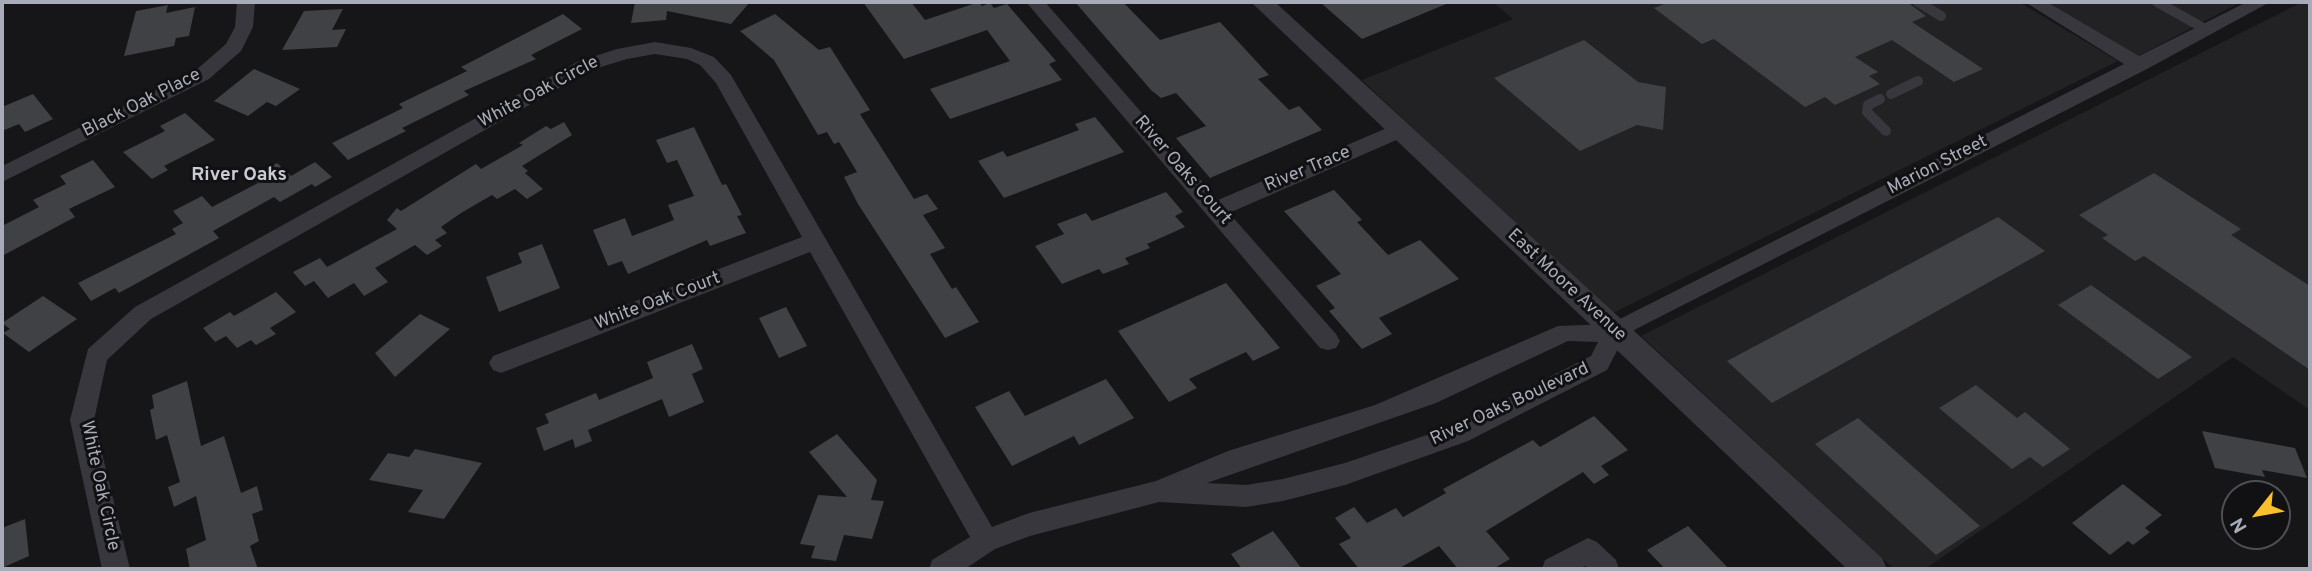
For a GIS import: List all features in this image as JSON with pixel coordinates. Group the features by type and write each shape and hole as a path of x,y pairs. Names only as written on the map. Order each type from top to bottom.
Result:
{"street":[{"name":"Black Oak Place","path":"2,175 202,75 234,47 244,27 246,2"},
{"name":"River Oaks Court","path":"1035,2 1328,341"},
{"name":"East Moore Avenue","path":"1262,2 1870,569"},
{"path":"2034,2 2140,65"},
{"name":"Marion Street","path":"1615,333 1740,266 2261,2"},
{"name":"White Oak Circle","path":"116,569 82,420 96,356 143,313 584,66 624,53 655,48 675,50 706,61 724,79 986,541"},
{"name":"River Trace","path":"1216,210 1401,130"},
{"name":"White Oak Court","path":"501,363 815,241"},
{"name":"River Oaks Boulevard","path":"942,569 986,541 1029,525 1159,491 1228,463 1427,396 1566,332 1615,333 1600,363 1459,434 1345,474 1246,496 1159,491"},
{"path":"1555,569 1588,550 1606,569"}],"lane":[{"path":"1918,2 1941,16"},
{"path":"2157,2 2207,30"},
{"path":"1891,94 1918,81"},
{"path":"1880,99 1868,105 1867,112 1886,131"}],"shaded area":[{"path":"1493,2 2019,2 2118,61 1611,314 1362,80 1513,19"},
{"path":"2046,2 2241,2 2138,56"},
{"path":"2302,2 2310,2 2310,410 2233,357 1925,569 1894,569 1641,336"}],"building":[{"path":"635,2 750,2 731,24 667,11 666,20 631,23"},
{"path":"863,2 911,2 925,20 979,2 982,6 990,3 994,8 1007,4 1056,61 1049,64 1062,80 950,119 930,89 1010,61 987,30 904,59"},
{"path":"1075,2 1123,2 1160,40 1220,22 1269,75 1258,79 1289,110 1299,106 1322,130 1210,178 1176,138 1206,126 1176,93 1161,98 1151,90"},
{"path":"1320,2 1451,2 1362,39"},
{"path":"1669,2 1907,2 1926,16 1912,22 1983,69 1954,82 1892,40 1855,57 1878,72 1869,76 1880,84 1835,105 1825,97 1805,107 1714,39 1702,44 1654,8"},
{"path":"168,5 166,13 195,7 189,36 176,38 174,46 124,56 136,11"},
{"path":"343,9 332,30 346,29 337,47 282,50 304,11"},
{"path":"563,14 582,29 531,55 536,59 464,91 469,95 402,128 406,131 348,160 332,143 403,108 399,104 467,71 461,67"},
{"path":"775,14 819,50 830,47 870,110 860,114 914,199 927,194 938,209 923,215 945,248 930,254 952,289 956,287 979,322 945,338 858,204 844,177 857,172 839,142 834,144 827,132 818,135 774,60 740,31"},
{"path":"1584,40 1638,82 1666,87 1663,130 1637,125 1580,151 1494,78"},
{"path":"254,69 300,89 276,106 267,102 248,116 214,101"},
{"path":"33,94 53,119 25,132 19,124 2,131 2,107"},
{"path":"185,113 215,140 164,166 168,170 152,179 123,152 165,131 160,126"},
{"path":"1095,117 1124,152 1004,198 978,161 1003,151 1007,157 1079,130 1075,124"},
{"path":"564,122 572,135 522,166 528,171 525,173 543,189 527,199 515,189 497,199 492,195 461,213 441,227 447,233 435,240 442,246 427,255 415,245 375,268 388,282 364,296 354,283 328,298 314,281 305,286 293,272 320,258 327,267 397,229 387,220 397,208 401,211 476,164 481,169 523,145 519,143 546,126 551,129"},
{"path":"694,127 722,185 726,184 742,215 737,216 746,233 710,246 707,240 628,274 622,261 608,266 593,230 625,218 632,236 674,220 668,205 694,196 677,160 667,163 656,140"},
{"path":"93,160 115,187 69,209 75,217 2,256 2,226 39,207 33,200 66,184 60,176"},
{"path":"315,162 332,177 315,187 312,184 280,202 274,197 213,231 219,238 119,293 115,288 91,301 78,283 176,234 172,229 183,223 173,211 202,196 212,207 258,183 252,177 277,163 291,176"},
{"path":"2154,173 2241,229 2231,235 2310,286 2310,370 2144,256 2135,261 2102,238 2108,235 2079,215"},
{"path":"1334,190 1362,220 1357,222 1388,255 1420,240 1459,279 1379,318 1392,334 1362,349 1329,311 1335,308 1316,286 1341,274 1284,211"},
{"path":"1166,192 1183,212 1175,216 1185,227 1147,244 1150,248 1125,258 1129,264 1103,274 1099,269 1062,284 1035,246 1064,234 1057,224 1086,213 1092,221"},
{"path":"1998,217 2045,251 1772,403 1727,361"},
{"path":"542,244 560,288 499,312 486,277 522,263 518,253"},
{"path":"1226,283 1280,348 1253,361 1246,352 1189,379 1197,388 1169,402 1118,331"},
{"path":"2091,285 2192,357 2158,379 2058,305"},
{"path":"276,292 296,312 270,328 276,334 256,345 251,340 237,348 226,336 215,342 203,328 230,312 234,316"},
{"path":"43,296 77,319 29,352 3,333 10,329 2,323"},
{"path":"786,307 807,346 779,358 759,318"},
{"path":"420,314 450,329 395,377 375,353"},
{"path":"692,344 703,369 692,374 704,402 669,417 662,399 588,430 592,441 575,448 573,439 544,451 536,428 549,423 545,414 596,393 599,400 653,378 647,362"},
{"path":"1106,379 1134,418 1079,445 1074,436 1012,466 975,407 1009,391 1025,416"},
{"path":"187,381 201,446 224,436 241,493 257,486 263,510 252,514 259,541 250,546 258,569 190,569 186,549 206,540 196,496 174,507 168,487 180,482 167,435 156,440 150,410 154,408 152,395"},
{"path":"1976,385 2017,418 2025,412 2070,449 2043,467 2030,457 2012,469 1939,408"},
{"path":"1594,416 1628,450 1601,466 1609,475 1594,484 1583,472 1486,531 1510,559 1493,569 1458,569 1439,546 1398,569 1359,569 1339,544 1351,538 1335,518 1354,507 1367,523 1396,508 1403,517 1446,493 1443,489 1533,440 1540,447"},
{"path":"1858,418 1980,526 1936,555 1815,444"},
{"path":"2202,431 2295,448 2307,478 2262,470 2265,477 2215,468"},
{"path":"837,434 877,480 871,500 884,501 872,539 844,535 836,561 811,558 815,546 800,544 818,495 847,497 809,452"},
{"path":"415,449 482,463 444,519 408,512 423,490 369,480 388,453 409,457"},
{"path":"2123,484 2162,515 2145,528 2150,532 2133,545 2128,541 2110,555 2072,523"},
{"path":"25,519 29,556 2,568 2,528"},
{"path":"1688,526 1729,569 1665,569 1647,550"},
{"path":"1273,531 1302,569 1242,569 1231,554"}],"district":[{"name":"River Oaks","path":"239,176"}]}
